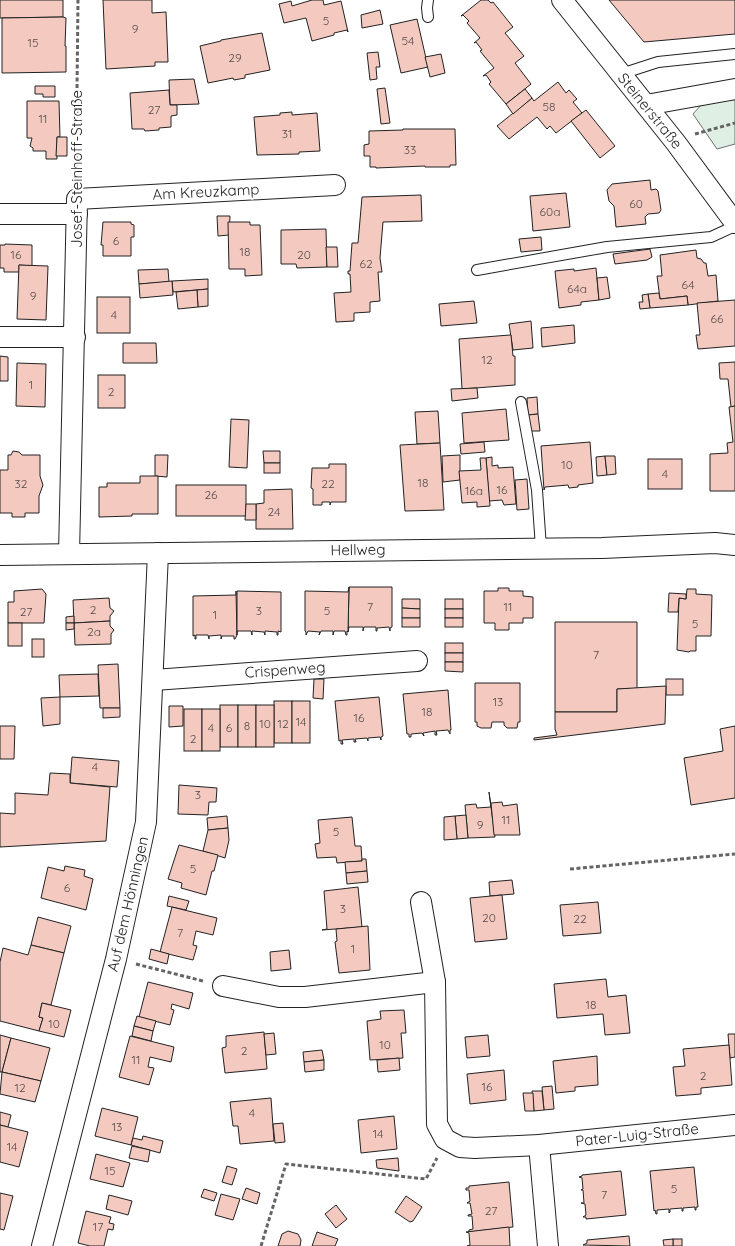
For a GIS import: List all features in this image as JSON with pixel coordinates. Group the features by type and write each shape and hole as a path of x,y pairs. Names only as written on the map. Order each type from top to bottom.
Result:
{"street":[{"name":"Steinerstraße","path":"562,0 676,142 735,224"},
{"path":"646,105 735,89"},
{"name":"Am Kreuzkamp","path":"0,214 335,185"},
{"name":"Josef-Steinhoff-Straße","path":"70,554 77,206"},
{"path":"0,337 75,338"},
{"name":"Hellweg","path":"0,555 725,544 735,536"},
{"name":"Auf dem Hönningen","path":"42,1246 116,959 146,822 150,718 154,680 158,553"},
{"name":"Crispenweg","path":"154,680 417,661"},
{"path":"421,902 435,982 441,1132"},
{"path":"224,986 279,997 305,997 435,982"},
{"name":"Pater-Luig-Straße","path":"441,1132 460,1148 475,1148 540,1145 735,1125"},
{"path":"540,1145 548,1246"}],"lane":[{"path":"428,0 428,17"},
{"path":"621,74 658,62 735,54"},
{"path":"477,270 607,247 710,237 735,224"},
{"path":"521,402 538,490 541,548"}],"path":[{"name":"Josef-Steinhoff-Straße","path":"77,206 78,0"},
{"path":"676,142 702,131 735,123"},
{"path":"570,869 735,854"},
{"path":"116,959 224,986"},
{"path":"261,1246 286,1164 426,1179 441,1132"}],"green space":[{"path":"735,98 735,144 717,149 693,114 702,104"}],"building":[{"path":"0,0 63,0 63,17 0,18"},
{"path":"103,0 152,0 152,13 166,12 168,62 155,62 155,66 106,69"},
{"path":"312,0 323,0 324,5 341,1 348,32 347,30 334,33 334,35 312,41 306,18 284,23 279,4 291,1 292,6"},
{"path":"481,0 493,2 513,27 505,33 524,56 515,63 531,84 506,104 489,84 491,82 486,75 483,76 494,68 480,51 482,50 476,42 474,43 480,38 467,23 469,21 463,15 461,16"},
{"path":"609,0 735,0 735,34 644,42"},
{"path":"380,10 383,24 362,28 361,15"},
{"path":"2,18 66,18 66,72 2,73"},
{"path":"417,19 428,67 401,73 390,25"},
{"path":"262,33 270,70 245,75 245,78 234,80 233,78 208,83 200,46 221,40"},
{"path":"378,52 380,67 376,67 377,79 370,80 367,53"},
{"path":"441,54 445,73 430,77 425,57"},
{"path":"194,79 199,104 170,105 169,80"},
{"path":"558,82 566,93 569,90 577,99 573,102 582,113 556,133 550,126 547,129 537,117 509,139 497,126 532,98 534,101"},
{"path":"35,86 55,86 55,97 43,97 43,94 35,94"},
{"path":"385,88 390,123 381,124 377,89"},
{"path":"525,89 532,98 513,114 506,104"},
{"path":"169,90 170,105 177,105 177,115 171,116 171,127 145,131 144,129 132,129 130,93"},
{"path":"27,101 59,101 60,137 57,137 57,159 46,159 46,151 33,151 33,148 30,146 32,138 27,138"},
{"path":"586,110 615,146 600,158 571,121"},
{"path":"292,112 292,115 317,113 320,151 299,152 299,154 257,155 254,117"},
{"path":"455,129 456,165 450,165 450,167 370,167 370,156 364,156 364,145 369,144 369,131"},
{"path":"57,137 67,137 67,156 56,156"},
{"path":"650,180 651,190 656,189 658,191 661,210 659,213 648,214 645,217 646,224 616,227 614,206 609,201 607,190 612,184"},
{"path":"566,193 570,227 533,231 530,196"},
{"path":"421,195 422,221 383,222 380,258 382,272 378,272 380,301 370,302 370,312 354,313 354,321 336,322 334,293 351,292 350,274 348,274 348,271 350,271 352,243 358,243 362,197"},
{"path":"217,216 230,216 229,235 218,236"},
{"path":"103,222 131,222 134,225 134,237 131,237 131,256 103,256 103,245 101,245"},
{"path":"228,222 250,222 250,225 260,225 262,275 245,276 245,269 229,269"},
{"path":"326,229 327,267 297,268 296,264 281,264 281,230"},
{"path":"541,237 542,250 521,252 519,239"},
{"path":"0,245 32,245 32,266 19,265 19,272 4,272 4,268 0,268"},
{"path":"326,247 337,247 338,267 327,267"},
{"path":"650,249 652,257 647,260 615,264 613,254"},
{"path":"696,250 697,258 706,263 708,276 716,275 718,301 688,305 687,296 660,299 657,276 662,276 660,255"},
{"path":"19,265 48,266 46,320 17,319"},
{"path":"596,268 599,300 581,302 581,305 559,308 555,271"},
{"path":"168,269 169,282 139,284 138,270"},
{"path":"607,277 610,298 599,300 597,278"},
{"path":"208,279 208,289 173,292 172,281"},
{"path":"172,281 173,295 140,298 139,284"},
{"path":"208,289 208,306 198,307 197,290"},
{"path":"197,290 198,307 178,309 176,292"},
{"path":"659,293 660,299 687,296 688,305 650,308 648,294"},
{"path":"648,294 650,308 640,309 639,302 643,302 642,295"},
{"path":"97,297 130,297 130,333 97,333"},
{"path":"735,300 735,346 698,349 696,335 700,335 697,303"},
{"path":"474,301 477,323 441,326 439,304"},
{"path":"531,321 533,348 513,350 509,324"},
{"path":"574,325 575,343 542,347 541,328"},
{"path":"511,335 513,356 515,356 515,385 462,389 459,339"},
{"path":"123,343 156,343 157,363 123,363"},
{"path":"0,356 8,357 8,381 0,381"},
{"path":"735,362 735,406 731,407 728,379 720,379 719,363"},
{"path":"17,363 46,364 45,407 16,406"},
{"path":"98,375 125,375 125,408 98,408"},
{"path":"477,388 478,398 452,401 451,389"},
{"path":"537,397 538,414 528,415 527,398"},
{"path":"735,406 735,491 710,491 710,454 728,453 727,443 733,442 729,407"},
{"path":"506,409 509,440 464,443 462,413"},
{"path":"438,411 440,443 417,444 415,412"},
{"path":"538,414 540,431 530,431 528,415"},
{"path":"231,419 249,420 247,468 229,467"},
{"path":"484,442 485,452 461,454 460,444"},
{"path":"590,442 593,483 569,488 568,485 545,487 544,490 541,446"},
{"path":"440,443 444,510 405,511 400,445"},
{"path":"13,451 19,452 22,455 40,455 40,476 43,485 39,496 39,513 25,513 25,517 12,517 12,513 0,513 0,470 8,470 8,455 11,455"},
{"path":"263,451 280,451 280,463 264,463"},
{"path":"155,455 168,455 167,477 155,476"},
{"path":"460,455 460,480 443,482 442,456"},
{"path":"605,456 607,475 597,476 596,457"},
{"path":"605,456 615,456 616,474 607,475"},
{"path":"492,457 492,466 498,465 498,468 513,467 516,504 504,505 502,500 489,501 486,458"},
{"path":"480,458 486,458 490,506 477,507 477,502 462,503 459,471 481,470"},
{"path":"648,459 682,459 682,489 648,489"},
{"path":"264,463 280,463 280,473 264,473"},
{"path":"329,464 346,464 346,502 331,502 330,505 330,502 322,502 322,505 313,505 313,489 311,488 312,468 329,468"},
{"path":"140,476 158,476 158,514 99,517 99,487 107,487 107,483 140,483"},
{"path":"527,479 529,509 517,510 515,480"},
{"path":"176,485 246,485 246,516 176,516"},
{"path":"292,489 293,529 256,529 256,504 264,503 264,490"},
{"path":"246,504 256,504 256,520 245,520"},
{"path":"349,587 392,587 392,627 390,631 389,627 377,628 376,631 376,627 364,627 363,631 363,627 349,627 348,632"},
{"path":"349,587 347,635 345,631 334,631 333,635 333,631 321,631 319,635 320,632 308,631 306,635 305,591 348,592"},
{"path":"498,588 509,588 509,591 523,591 523,596 533,597 533,618 523,618 523,623 509,623 509,630 495,630 495,623 484,623 484,591 498,591"},
{"path":"42,589 46,594 44,623 8,623 8,602 14,602 14,591"},
{"path":"687,589 696,589 696,594 712,595 711,636 696,636 696,651 689,652 677,650 679,598 686,599"},
{"path":"236,591 237,635 235,639 234,636 222,636 221,639 221,635 209,636 209,639 208,635 196,635 195,639 195,635 193,636 193,596 236,595"},
{"path":"237,591 281,592 281,632 278,631 278,635 277,632 265,631 265,635 264,632 252,631 252,635 251,631 237,631"},
{"path":"669,593 686,594 686,599 679,598 678,612 668,612"},
{"path":"109,598 110,608 114,611 110,616 110,621 74,623 73,600"},
{"path":"402,599 420,599 420,609 402,608"},
{"path":"445,599 463,599 463,609 445,609"},
{"path":"402,608 420,609 420,618 402,618"},
{"path":"445,609 463,609 463,618 445,618"},
{"path":"74,616 74,623 66,623 66,617"},
{"path":"402,618 420,618 420,627 402,627"},
{"path":"445,618 463,618 463,627 445,627"},
{"path":"110,621 110,626 114,630 111,634 111,644 75,645 74,623"},
{"path":"555,622 637,622 637,689 617,689 617,712 555,712"},
{"path":"8,623 22,623 22,646 8,646"},
{"path":"66,623 74,623 74,629 66,630"},
{"path":"32,639 44,639 44,657 32,657"},
{"path":"445,643 463,643 463,653 445,653"},
{"path":"445,653 463,653 463,662 445,662"},
{"path":"445,662 463,662 463,672 445,671"},
{"path":"118,664 120,708 100,708 98,665"},
{"path":"98,674 99,696 60,697 59,675"},
{"path":"314,679 324,679 323,699 313,698"},
{"path":"666,679 683,679 683,695 666,695"},
{"path":"475,683 520,683 520,722 518,722 517,728 507,728 504,722 492,722 491,728 477,726 477,722 475,722"},
{"path":"666,686 665,724 534,740 534,738 557,735 555,712 617,712 617,689"},
{"path":"448,690 450,734 448,730 436,731 437,735 435,735 435,731 423,733 424,736 422,733 411,734 411,737 409,737 409,734 407,734 403,694"},
{"path":"60,697 60,724 43,726 41,698"},
{"path":"379,697 383,736 381,740 380,737 368,738 368,741 367,738 355,739 356,742 354,742 354,739 342,740 343,744 341,744 341,740 339,741 335,701"},
{"path":"274,701 292,701 292,743 274,743"},
{"path":"292,701 310,701 310,743 292,743"},
{"path":"220,705 238,705 238,747 220,747"},
{"path":"238,705 256,705 256,747 238,747"},
{"path":"256,705 274,705 274,747 256,747"},
{"path":"169,706 183,706 183,726 169,727"},
{"path":"103,708 120,708 120,717 103,718"},
{"path":"184,709 202,709 202,751 184,751"},
{"path":"202,709 220,709 220,751 202,751"},
{"path":"0,726 15,726 14,759 0,759"},
{"path":"735,726 735,798 691,805 684,758 723,751 720,729"},
{"path":"72,757 119,761 117,787 70,783"},
{"path":"50,773 70,774 70,783 110,787 106,841 0,847 0,813 15,814 15,793 48,795"},
{"path":"179,785 217,788 216,802 209,802 208,815 178,814"},
{"path":"502,802 503,806 517,804 520,835 494,835 491,803"},
{"path":"476,804 477,808 491,807 495,837 468,838 465,805"},
{"path":"466,815 468,838 457,839 455,816"},
{"path":"227,816 228,828 208,830 207,818"},
{"path":"455,816 457,839 444,840 444,817"},
{"path":"352,817 355,846 361,846 362,861 337,863 336,857 317,858 315,844 320,843 318,820"},
{"path":"228,828 229,840 225,858 203,851 208,830"},
{"path":"179,845 218,855 206,895 181,888 182,883 168,879"},
{"path":"362,859 366,859 367,871 346,873 345,862 362,861"},
{"path":"65,866 85,870 84,876 93,879 86,910 41,898 48,867 64,871"},
{"path":"367,871 368,882 347,884 346,873"},
{"path":"512,880 514,894 490,896 489,882"},
{"path":"358,887 362,927 322,930 327,929 324,891"},
{"path":"502,895 507,939 475,942 470,898"},
{"path":"169,896 189,901 186,910 167,906"},
{"path":"598,902 601,933 563,936 560,905"},
{"path":"172,907 217,918 213,935 196,931 193,945 197,946 193,960 160,952"},
{"path":"38,917 71,926 64,953 31,945"},
{"path":"368,926 370,970 339,973 335,942 337,941 336,929"},
{"path":"31,945 64,953 51,1005 42,1003 39,1017 43,1018 39,1031 0,1021 0,962 3,948 28,955"},
{"path":"151,949 169,954 167,964 149,959"},
{"path":"289,950 291,969 271,971 270,952"},
{"path":"606,979 608,997 626,995 630,1033 605,1035 603,1014 557,1018 554,984"},
{"path":"148,982 193,993 189,1009 172,1004 171,1009 174,1010 170,1025 139,1017"},
{"path":"42,1003 71,1010 64,1037 39,1031 43,1018 39,1017"},
{"path":"404,1010 406,1033 401,1033 403,1058 370,1060 367,1021 381,1019 380,1011"},
{"path":"137,1016 156,1021 153,1031 134,1026"},
{"path":"134,1026 153,1031 151,1041 132,1036"},
{"path":"264,1032 267,1069 225,1073 222,1048 226,1047 226,1036"},
{"path":"274,1033 276,1054 266,1055 264,1034"},
{"path":"728,1034 735,1034 735,1057 730,1058"},
{"path":"0,1035 11,1038 2,1072 0,1072"},
{"path":"488,1035 490,1056 467,1058 465,1037"},
{"path":"130,1036 174,1047 171,1062 150,1057 148,1067 154,1068 149,1085 119,1077"},
{"path":"11,1038 50,1048 41,1081 2,1072"},
{"path":"729,1045 732,1085 701,1088 701,1094 676,1096 673,1067 685,1066 683,1049"},
{"path":"322,1050 324,1060 304,1062 303,1052"},
{"path":"597,1056 598,1085 575,1087 575,1091 556,1093 553,1061"},
{"path":"399,1058 400,1070 378,1072 377,1060"},
{"path":"324,1060 324,1070 305,1072 304,1062"},
{"path":"504,1070 506,1100 470,1104 467,1074"},
{"path":"2,1072 41,1081 35,1102 0,1094"},
{"path":"552,1086 554,1109 544,1110 542,1087"},
{"path":"532,1091 542,1091 544,1110 534,1111"},
{"path":"523,1093 533,1093 534,1111 525,1111"},
{"path":"271,1098 274,1141 240,1144 238,1126 233,1126 230,1102"},
{"path":"102,1108 138,1117 131,1145 95,1136"},
{"path":"0,1112 11,1115 8,1127 0,1125"},
{"path":"394,1116 397,1149 361,1153 358,1120"},
{"path":"283,1123 285,1142 275,1143 273,1124"},
{"path":"0,1125 28,1132 19,1167 0,1162"},
{"path":"143,1136 163,1141 160,1153 131,1145 133,1138 142,1140"},
{"path":"132,1146 150,1150 148,1162 129,1158"},
{"path":"96,1154 130,1163 123,1187 90,1179"},
{"path":"398,1158 399,1171 377,1168 376,1160"},
{"path":"227,1166 237,1169 232,1185 222,1182"},
{"path":"694,1167 698,1207 696,1207 696,1210 695,1207 683,1208 683,1211 682,1208 670,1209 669,1213 669,1209 657,1210 656,1214 654,1211 650,1171"},
{"path":"621,1171 626,1215 586,1219 586,1217 583,1217 586,1215 585,1204 581,1203 584,1203 583,1190 581,1190 583,1189 582,1178 579,1177 582,1175"},
{"path":"509,1182 513,1227 469,1232 469,1230 473,1229 472,1216 468,1215 472,1214 470,1203 467,1203 470,1201 469,1190 466,1190 466,1188 469,1188 469,1186"},
{"path":"246,1188 260,1193 257,1204 242,1199"},
{"path":"204,1189 217,1193 214,1201 201,1197"},
{"path":"0,1193 13,1196 4,1230 0,1229"},
{"path":"221,1194 240,1199 233,1220 215,1215"},
{"path":"109,1195 132,1201 128,1215 106,1209"},
{"path":"406,1196 422,1207 413,1221 410,1222 395,1212"},
{"path":"336,1205 347,1219 336,1228 325,1214"},
{"path":"86,1211 111,1217 109,1223 114,1224 113,1230 108,1229 104,1246 90,1246 78,1243"},
{"path":"509,1227 510,1246 467,1246 470,1245 469,1233 466,1232"},
{"path":"288,1231 298,1234 301,1240 300,1246 278,1246 282,1234"},
{"path":"317,1232 338,1239 335,1246 312,1246"},
{"path":"629,1236 630,1246 583,1245 587,1243 587,1240"},
{"path":"673,1239 682,1239 682,1246 673,1246"},
{"path":"673,1239 673,1246 664,1246 663,1240"}]}
